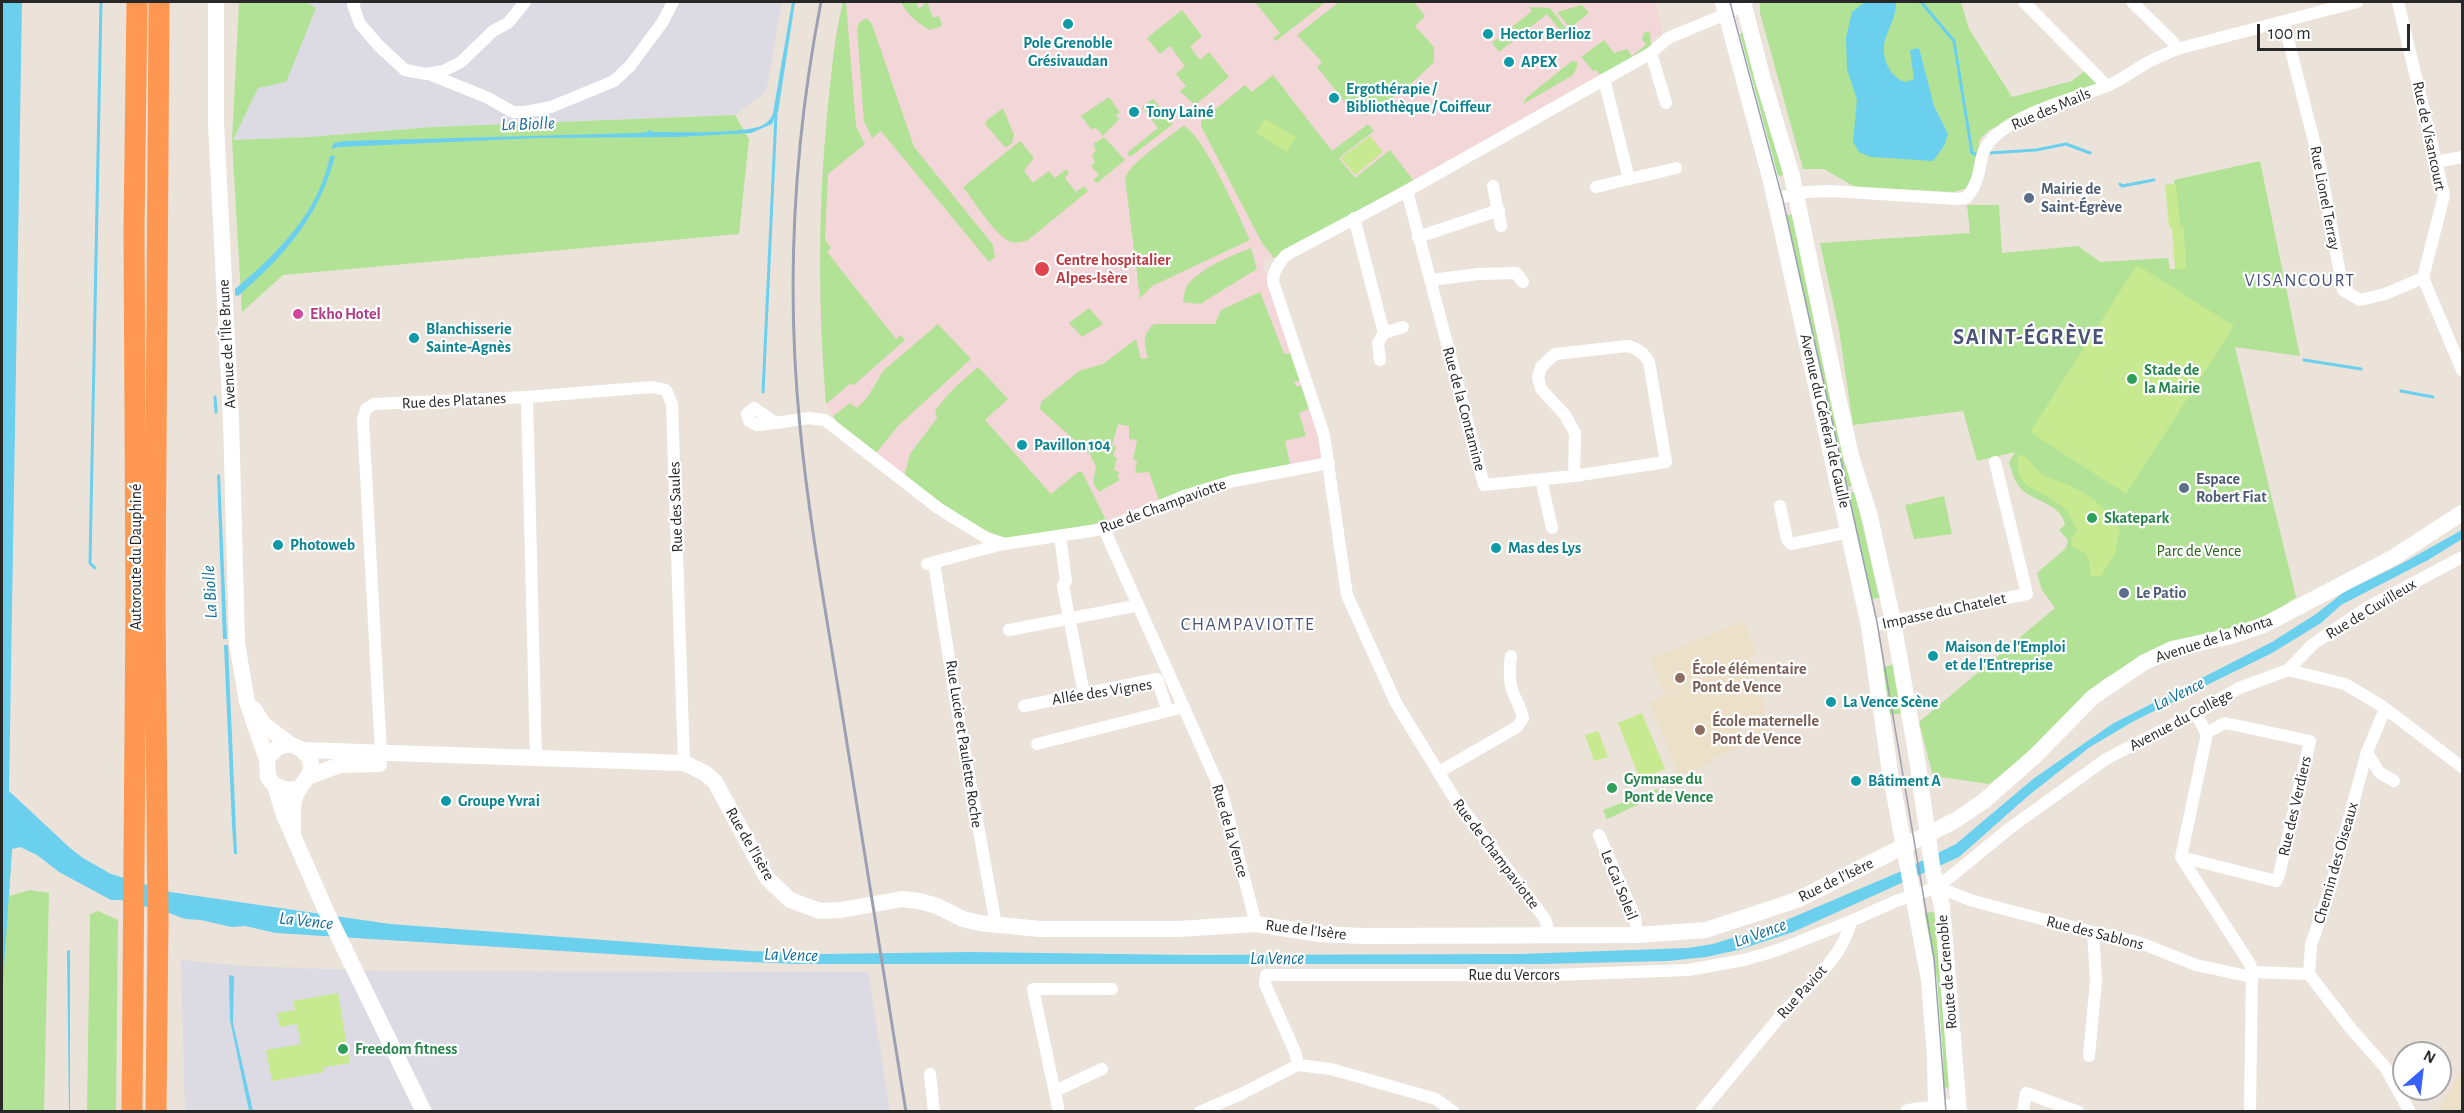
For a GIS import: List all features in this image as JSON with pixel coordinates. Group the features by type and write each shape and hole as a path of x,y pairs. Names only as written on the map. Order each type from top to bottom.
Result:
{"highway":[{"name":"Autoroute du Dauphiné","path":"132,1112 136,605 134,230 137,2"},
{"name":"Autoroute du Dauphiné","path":"156,1112 158,920 155,603 159,2"}],"street":[{"name":"Avenue de l'Île Brune","path":"216,2 216,123 231,420 237,643 244,686 254,725 267,760"},
{"path":"355,2 353,5 360,24 379,46 405,70 429,74 486,97 513,112 551,107 614,81 630,66 656,32 674,2"},
{"path":"429,74 444,71 461,62 493,31 508,23 525,2"},
{"path":"2024,2 2107,86"},
{"path":"2132,2 2173,42 2177,49"},
{"name":"Rue des Mails","path":"1774,199 1796,194 1832,191 1966,198 1974,189 1980,176 1981,160 1986,146 2002,130 2079,95 2107,86 2150,61 2177,49 2357,2"},
{"name":"Rue de Visancourt","path":"2398,2 2444,195 2423,278"},
{"path":"1329,463 1315,404 1273,282 1273,275 1280,261 1286,255 1407,191 1652,53 1668,38 1724,8 1745,3"},
{"name":"Avenue du Général de Gaulle","path":"1745,3 1796,194 1841,412 1851,456 1870,518 1893,621 1929,839"},
{"name":"Avenue du Général de Gaulle","path":"1724,8 1758,128 1850,532 1869,626 1904,851"},
{"name":"Rue Lionel Terray","path":"2284,22 2320,165 2343,290 2360,300 2385,294 2423,278"},
{"path":"1652,53 1666,103"},
{"path":"1604,79 1629,179"},
{"path":"2436,162 2463,157"},
{"path":"1596,187 1676,168"},
{"path":"1493,186 1501,226"},
{"name":"Rue de la Contamine","path":"1407,191 1484,485 1574,476 1666,462 1645,355 1633,347 1555,354 1540,367 1538,378 1541,389 1565,415 1575,432 1574,476"},
{"path":"1418,237 1499,210"},
{"path":"1354,218 1384,333"},
{"path":"1430,280 1479,274 1515,273 1523,282"},
{"path":"2423,278 2463,370"},
{"path":"1380,360 1378,343 1384,333 1402,327"},
{"name":"Rue des Saules","path":"527,397 652,387 666,390 672,404 678,768"},
{"name":"Rue des Platanes","path":"381,759 363,419 366,409 374,404 527,397 536,758"},
{"path":"776,423 808,418 825,420 938,508 988,539 1004,544"},
{"name":"Impasse du Chatelet","path":"1869,626 2027,594 1995,462"},
{"name":"Rue de Champaviotte","path":"930,564 1004,544 1104,529 1184,496 1233,481 1329,463 1347,595 1396,703 1477,830 1545,919 1551,937"},
{"path":"1540,479 1552,528"},
{"path":"1780,506 1787,539 1791,544 1850,532"},
{"name":"Avenue de la Monta","path":"1929,839 1984,801 2036,755 2093,697 2143,663 2172,649 2230,636 2264,625 2394,557 2463,513"},
{"name":"Rue de la Vence","path":"1104,529 1222,794 1256,924"},
{"path":"1060,536 1066,580 1062,586 1084,694"},
{"name":"Rue de Cuvilleux","path":"2288,670 2313,644 2368,607 2463,557"},
{"name":"Rue Lucie et Paulette Roche","path":"930,564 996,925"},
{"path":"1009,630 1130,607"},
{"path":"1438,772 1517,727 1523,718 1521,706 1512,690 1509,668 1511,656"},
{"path":"2288,670 2345,684 2385,709 2463,767"},
{"name":"Avenue du Collège","path":"1913,890 1936,879 2106,759 2196,713 2239,688 2288,670"},
{"name":"Allée des Vignes","path":"1024,706 1157,680 1165,704"},
{"name":"Avenue de l'Île Brune","path":"244,686 263,724 297,748"},
{"path":"1037,744 1184,707"},
{"name":"Chemin des Oiseaux","path":"2309,974 2311,945 2330,889 2367,752 2385,709"},
{"path":"2196,713 2206,733 2181,857 2250,964 2252,975 2250,1112"},
{"name":"Rue des Verdiers","path":"2181,857 2276,880 2310,741 2225,723 2206,733"},
{"path":"294,837 293,812 311,762 297,748 274,750 267,760 268,777 275,786 284,815 340,942 424,1112"},
{"name":"Rue de l'Isère","path":"297,748 381,759 678,768"},
{"path":"2367,752 2379,772 2394,781"},
{"name":"Rue de l'Isère","path":"305,782 340,765 381,759 536,758 678,768 725,802 767,878 790,900 820,911 841,910 902,899 919,901 963,919 1040,929 1178,929 1256,924 1362,936 1551,937 1637,936 1706,930 1807,895 1929,839"},
{"path":"275,786 287,790 305,782"},
{"name":"Le Gai Soleil","path":"1599,835 1635,917 1637,936"},
{"name":"Route de Grenoble","path":"1929,839 1943,916 1959,1109"},
{"name":"Route de Grenoble","path":"1904,851 1929,980 1935,1057 1936,1110"},
{"name":"Rue des Sablons","path":"1936,879 1975,901 2138,942 2196,965 2252,975 2309,974"},
{"path":"1851,921 1913,890"},
{"name":"Rue du Vercors","path":"1298,1065 1295,1052 1264,984 1266,975 1553,975 1688,970 1744,960 1778,950 1851,921"},
{"name":"Rue Paviot","path":"1701,1112 1779,1018 1819,975 1848,937 1851,921"},
{"path":"2090,1056 2096,980 2092,932"},
{"path":"2309,974 2352,1030 2385,1067 2410,1112"},
{"path":"1059,1112 1033,989 1112,989"},
{"path":"1200,1112 1298,1065 1331,1069 1436,1099 1454,1112"},
{"path":"1055,1091 1102,1069"},
{"path":"930,1074 934,1112"},
{"path":"413,1093 418,1112"},
{"path":"2023,1112 2026,1093 2079,1112"},
{"path":"1908,1112 1959,1109"}],"shaded area":[{"path":"306,2 782,2 766,92 735,115 433,127 309,137 232,140 258,88 316,9"},
{"name":"Centre hospitalier Alpes-Isère","path":"843,2 1655,2 1663,35 1651,39 1651,46 1646,52 1590,80 1274,258 1267,257 1263,261 1314,415 1323,460 1188,489 1100,523 974,526 841,428 826,404 820,318 824,154 835,35"},
{"path":"1744,621 1757,655 1750,658 1757,677 1769,731 1751,734 1744,717 1736,720 1746,745 1711,759 1713,763 1679,776 1649,702 1665,695 1650,659"},
{"path":"181,960 244,966 382,971 868,972 890,1111 185,1111"},
{"path":"2462,1071 2462,1111 2436,1111 2442,1101 2452,1101 2452,1086"}],"green space":[{"path":"239,2 306,2 316,8 286,82 258,88 233,140 309,137 433,127 735,115 749,139 739,234 283,275 242,312 232,140"},
{"path":"843,2 846,2 856,126 865,144 828,174 825,239 831,248 827,252 896,339 901,335 905,340 854,385 851,383 826,404 820,296 822,187 831,72"},
{"path":"901,2 916,2 919,9 927,2 933,18 939,16 942,26 930,30 926,28 909,15"},
{"path":"1255,2 1326,2 1276,41 1273,38 1280,33"},
{"path":"1339,2 1414,2 1425,16 1415,26 1434,47 1434,62 1401,91 1365,116 1359,107 1353,112 1317,67 1322,62 1297,35"},
{"path":"1760,2 1961,2 1969,29 2012,97 2072,81 2087,69 2100,82 1989,130 1980,139 1971,187 1954,192 1855,187 1824,169 1803,169 1760,13"},
{"path":"1582,5 1589,13 1570,28 1557,12"},
{"path":"1529,7 1550,8 1568,31 1563,34 1547,14 1499,52 1492,43 1532,11"},
{"path":"1182,10 1202,36 1190,47 1200,60 1209,52 1229,77 1195,105 1180,91 1186,86 1176,74 1185,66 1170,46 1160,54 1147,38"},
{"path":"867,18 872,24 914,147 993,245 995,257 989,262 881,131 872,138 864,122 857,29 859,23"},
{"path":"1650,31 1651,46 1646,52 1600,75 1596,70 1593,71 1581,57 1604,40 1614,53 1627,49 1632,56 1646,45 1642,39 1644,33"},
{"path":"1748,31 1787,174 1774,177 1736,35"},
{"path":"1572,61 1577,62 1573,75 1523,104 1526,98"},
{"path":"1273,75 1332,151 1368,124 1374,131 1339,158 1355,178 1390,150 1413,180 1274,258 1262,243 1201,126 1201,121 1245,85 1252,92"},
{"path":"1109,97 1120,113 1116,115 1119,119 1103,136 1096,128 1091,129 1081,116"},
{"path":"1153,99 1173,124 1130,157 1127,153 1158,128 1142,107"},
{"path":"1003,108 1014,135 1012,143 1007,147 985,124"},
{"path":"1265,119 1296,137 1287,152 1256,133"},
{"path":"1183,126 1191,131 1210,159 1250,240 1152,286 1140,298 1125,178 1134,165"},
{"path":"1370,136 1383,152 1355,175 1341,158"},
{"path":"1104,137 1125,160 1097,183 1093,180 1099,175 1091,166 1095,163 1092,156 1096,150 1093,144"},
{"path":"1020,141 1034,158 1024,171 1033,183 1049,171 1055,178 1066,169 1069,173 1065,178 1076,192 1084,186 1088,191 1028,240 1016,243 997,232 963,187"},
{"name":"Parc de Vence","path":"2260,161 2300,356 2235,347 2296,597 2273,613 2231,630 2150,653 2102,680 2032,751 1989,784 1933,776 1919,722 2055,608 2042,590 2037,573 2066,548 2068,540 2059,530 2065,525 2053,507 2021,489 2009,462 2015,452 1977,461 1963,411 1853,425 1839,330 1820,243 1970,233 1967,205 1999,205 2002,253 2078,246 2100,262 2168,258 2170,269 2186,269 2183,226 2180,226 2174,180"},
{"path":"2176,184 2180,226 2183,226 2186,269 2175,269 2172,228 2169,227 2165,185"},
{"path":"1795,214 1857,485 1844,488 1783,216"},
{"path":"1251,248 1257,269 1200,304 1183,302 1186,288 1197,275"},
{"name":"Stade de la Mairie","path":"2137,265 2234,326 2126,494 2030,432"},
{"path":"1260,292 1284,354 1293,353 1302,380 1294,382 1296,387 1304,384 1312,407 1299,413 1306,436 1285,441 1291,469 1159,500 1149,472 1135,473 1137,461 1133,460 1137,440 1129,439 1129,426 1118,424 1112,445 1116,447 1113,456 1117,458 1114,470 1119,472 1120,480 1099,492 1093,483 1096,467 1090,454 1040,409 1041,402 1079,371 1103,364 1136,339 1141,359 1148,358 1145,340 1147,332 1154,324 1215,324 1221,310"},
{"path":"1089,308 1103,324 1082,337 1069,323"},
{"path":"938,324 971,359 898,426 876,453 841,428 833,416 850,403 857,408 867,398 883,371"},
{"path":"978,367 1008,399 985,420 1051,494 1078,472 1082,472 1106,520 1085,527 1006,538 974,526 904,477 910,454 937,418 935,410 954,388"},
{"name":"Skatepark","path":"2022,454 2045,476 2091,498 2109,514 2120,529 2115,554 2101,576 2091,577 2088,558 2083,552 2072,547 2071,537 2077,531 2065,510 2052,499 2030,487 2020,476 2018,458"},
{"path":"1857,491 1856,497 1878,593 1882,597 1868,600 1845,494"},
{"path":"1944,496 1952,534 1914,539 1905,505"},
{"path":"1894,664 1905,713 1886,715 1881,668"},
{"path":"1642,713 1665,769 1640,779 1618,723"},
{"path":"1598,731 1608,757 1594,761 1585,735"},
{"path":"1657,789 1659,795 1607,819 1603,810"},
{"path":"2,842 12,849 9,896 30,890 49,893 44,1111 2,1111"},
{"path":"98,911 118,920 116,1111 87,1111 90,914"},
{"path":"1936,912 1951,1087 1942,1088 1920,913"},
{"path":"338,993 350,1063 324,1067 324,1072 272,1081 266,1050 301,1044 297,1024 280,1027 277,1013 295,1010 293,1001"}],"water":[{"name":"La Vence","path":"2,2 22,2 9,791 83,858 111,874 170,892 390,924 751,951 823,954 970,952 1190,955 1520,954 1688,948 1713,944 1777,924 1897,873 1956,844 2033,779 2112,724 2272,642 2316,614 2344,592 2462,530 2462,539 2428,560 2341,605 2321,623 2272,653 2134,721 2090,747 2028,796 1959,857 1793,932 1738,950 1706,957 1668,961 1542,964 798,964 276,933 245,926 231,927 185,919 121,900 111,900 59,872 37,855 20,847 12,849 3,982 2,1043"},
{"path":"792,2 795,2 778,112 772,124 751,133 677,137 538,138 331,149 334,143 345,141 639,133 648,132 649,129 652,132 708,132 751,129 761,126 773,113"},
{"path":"1865,2 1896,2 1884,53 1893,74 1901,80 1906,82 1914,79 1910,50 1919,48 1934,106 1948,134 1944,146 1933,161 1871,157 1859,152 1853,142 1857,100 1847,69 1846,37 1852,12"},
{"path":"330,156 335,156 320,198 298,234 271,265 238,296 235,295 235,289 281,246 306,213 325,176"},
{"path":"220,474 227,639 223,639 217,475"},
{"path":"224,645 228,645 237,854 234,854 232,825"},
{"path":"70,950 70,1111 69,1112 67,951"},
{"path":"229,975 234,976 233,1023 253,1111 249,1111 230,1020"}],"waterway":[{"path":"95,568 90,563 101,2"},
{"path":"1921,2 1954,41 1972,153 1975,154"},
{"path":"763,392 776,115"},
{"path":"1989,153 2036,150 2066,144 2090,153"},
{"path":"2120,184 2122,186 2154,180"},
{"path":"2304,360 2361,369"},
{"path":"2401,391 2433,397"},
{"name":"La Biolle","path":"215,397 216,412"}],"tram line":[{"path":"1730,2 1782,196 1877,622 1934,958 1946,1112"}],"railway":[{"path":"821,2 804,107 795,214 794,321 800,427 813,532 906,1112"}],"place":[{"name":"Pole Grenoble Grésivaudan","path":"1068,24"},
{"name":"Hector Berlioz","path":"1488,34"},
{"name":"APEX","path":"1509,62"},
{"name":"Ergothérapie / Bibliothèque / Coiffeur","path":"1334,98"},
{"name":"Tony Lainé","path":"1134,112"},
{"name":"Mairie de Saint-Égrève","path":"2029,198"},
{"name":"Centre hospitalier Alpes-Isère","path":"1042,269"},
{"name":"Ekho Hotel","path":"298,314"},
{"name":"Blanchisserie Sainte-Agnès","path":"414,338"},
{"name":"Stade de la Mairie","path":"2132,379"},
{"name":"Pavillon 104","path":"1022,445"},
{"name":"Espace Robert Fiat","path":"2184,488"},
{"name":"Skatepark","path":"2092,518"},
{"name":"Photoweb","path":"278,545"},
{"name":"Mas des Lys","path":"1496,548"},
{"name":"Le Patio","path":"2124,593"},
{"name":"Maison de l'Emploi et de l'Entreprise","path":"1933,656"},
{"name":"École élémentaire Pont de Vence","path":"1680,678"},
{"name":"La Vence Scène","path":"1831,702"},
{"name":"École maternelle Pont de Vence","path":"1700,730"},
{"name":"Bâtiment A","path":"1856,781"},
{"name":"Gymnase du Pont de Vence","path":"1612,788"},
{"name":"Groupe Yvrai","path":"446,801"},
{"name":"Freedom fitness","path":"343,1049"}],"district":[{"name":"VISANCOURT","path":"2300,281"},
{"name":"SAINT-ÉGRÈVE","path":"2029,337"},
{"name":"CHAMPAVIOTTE","path":"1248,625"}]}
